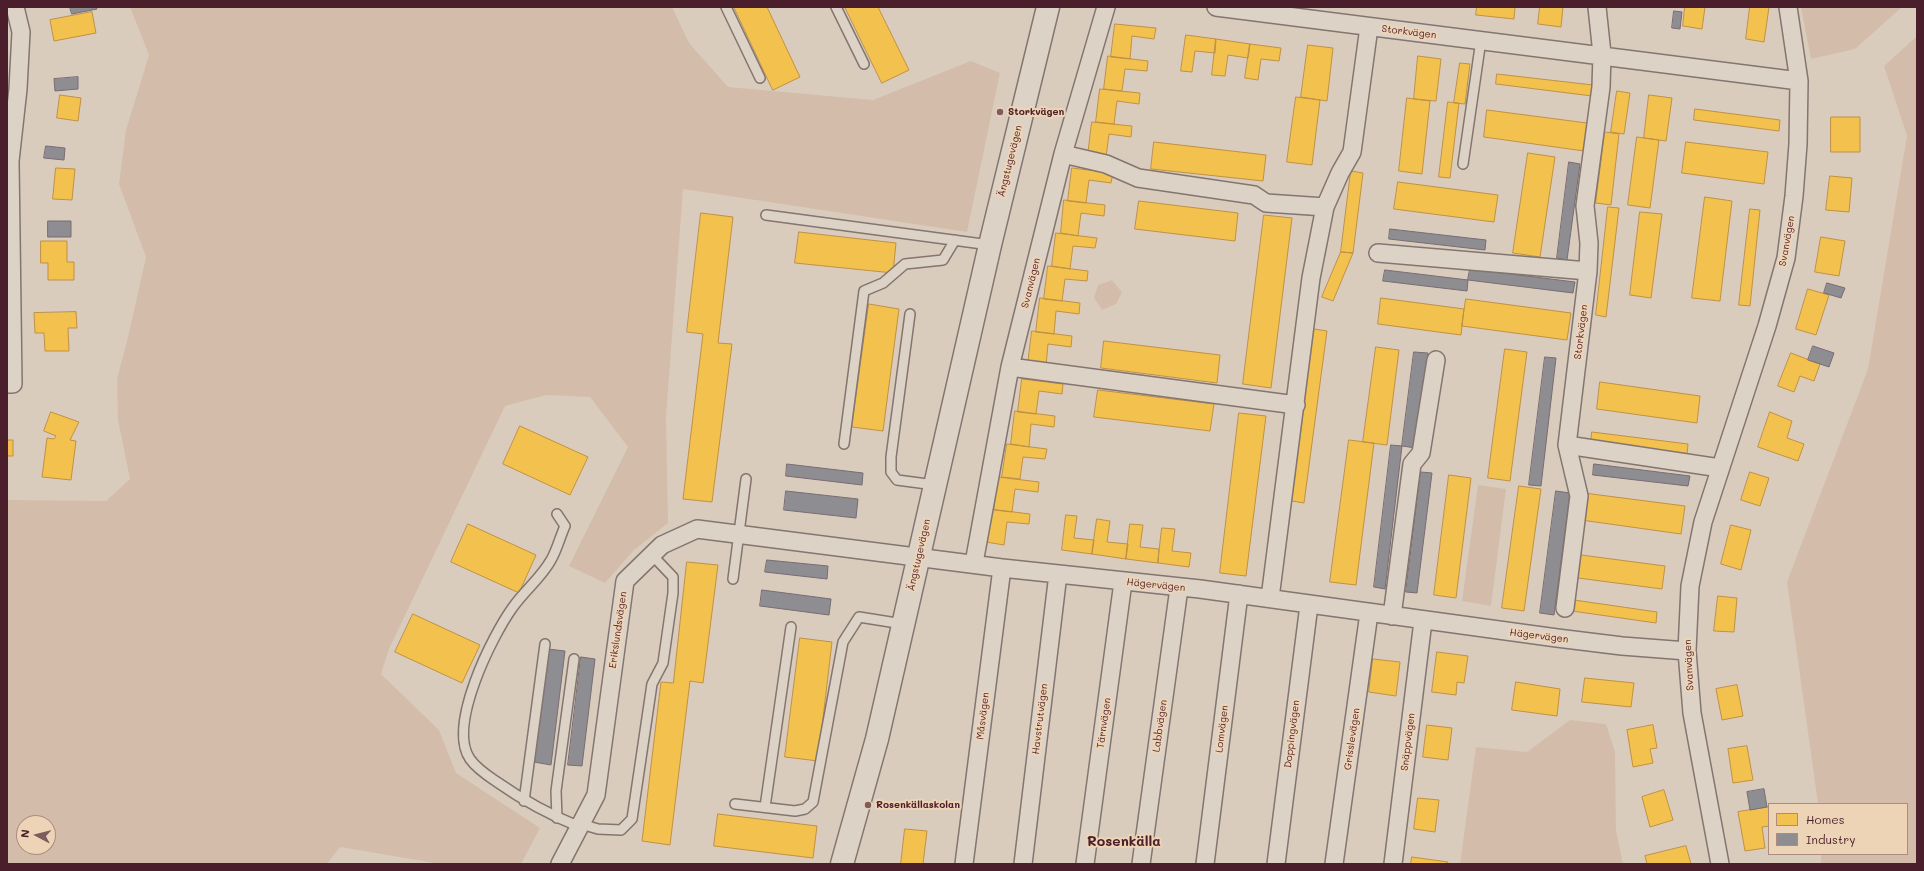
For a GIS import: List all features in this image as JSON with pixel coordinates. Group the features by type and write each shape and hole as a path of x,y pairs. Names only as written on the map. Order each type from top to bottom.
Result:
{"street":[{"path":"7,384 12,384 9,217 10,161 18,89 21,32 15,7"},
{"name":"Ängstugevägen","path":"842,864 877,738 990,245 1048,7"},
{"name":"Svanvägen","path":"974,564 1010,367 1063,154 1106,7"},
{"name":"Storkvägen","path":"1216,7 1369,27 1602,54 1800,80"},
{"path":"1597,7 1602,54"},
{"name":"Svanvägen","path":"1720,864 1692,713 1687,651 1690,586 1703,522 1767,326 1786,258 1794,196 1798,144 1800,80 1788,7"},
{"path":"1270,598 1296,405 1311,278 1325,207 1340,173 1352,152 1369,27"},
{"name":"Storkvägen","path":"1565,608 1579,496 1567,445 1588,272 1589,243 1585,206 1601,87 1602,54"},
{"path":"1063,154 1106,164 1138,178 1254,196 1266,203 1325,207"},
{"path":"1378,253 1588,272"},
{"path":"1392,616 1412,464 1421,453 1436,360"},
{"path":"1010,367 1296,405"},
{"path":"1567,445 1720,468"},
{"name":"Erikslundsvägen","path":"560,864 596,795 625,581 662,545 696,529 919,556"},
{"name":"Hägervägen","path":"919,556 1002,568 1239,594 1369,614 1622,646 1687,651"},
{"name":"Måsvägen","path":"964,864 1002,568"},
{"name":"Havstrutvägen","path":"1023,864 1058,574"},
{"name":"Tärnvägen","path":"1085,864 1123,582"},
{"name":"Labbvägen","path":"1141,864 1180,588"},
{"name":"Lomvägen","path":"1205,864 1239,594"},
{"name":"Doppingvägen","path":"1276,864 1309,605"},
{"name":"Grisslevägen","path":"1334,864 1369,614"},
{"name":"Snäppvägen","path":"1393,864 1423,621"}],"lane":[{"path":"726,7 760,78"},
{"path":"836,7 864,64"},
{"path":"1463,164 1481,40"},
{"path":"766,216 990,245"},
{"path":"844,444 864,291 883,283 906,264 943,260 955,240"},
{"path":"910,314 891,457 891,472 897,480 935,485"},
{"path":"733,579 746,479"},
{"path":"557,514 565,526 552,560 513,607 494,638 472,691 465,713 463,738 469,758 482,772 524,801 557,818 598,829 621,830 632,819 652,684 663,663 673,594 673,577 652,554"},
{"path":"736,804 795,811 806,809 813,802 843,642 851,628 860,617 903,624"},
{"path":"765,807 791,627"},
{"path":"524,801 545,644"},
{"path":"557,818 556,791 574,659"}],"shaded area":[{"path":"130,7 672,7 689,43 728,87 873,100 971,61 1000,73 967,232 683,189 666,417 668,523 634,550 605,583 569,566 628,447 590,397 546,395 505,406 389,649 381,674 439,730 456,773 540,828 521,864 441,864 340,847 327,864 7,864 7,500 106,501 130,479 118,420 117,379 146,257 119,184 126,130 149,55"},
{"path":"1801,7 1902,7 1855,49 1811,59"},
{"path":"1917,36 1917,864 1821,864 1821,855 1908,855 1908,803 1818,803 1787,582 1868,369 1907,136 1884,66"},
{"path":"1112,280 1122,292 1116,304 1102,310 1094,298 1098,285"},
{"path":"1478,485 1506,489 1491,606 1462,601"},
{"path":"1570,720 1606,724 1615,752 1616,830 1623,864 1460,864 1476,747 1527,752"}],"building: Homes":[{"path":"734,7 767,7 800,77 773,90"},
{"path":"845,7 878,7 909,70 882,83"},
{"path":"1477,7 1515,7 1514,19 1476,15"},
{"path":"1540,7 1563,7 1561,27 1538,24"},
{"path":"1685,7 1705,7 1702,29 1683,26"},
{"path":"1750,7 1769,7 1764,42 1746,39"},
{"path":"92,12 96,33 54,41 50,20"},
{"path":"1115,24 1156,28 1154,39 1132,36 1130,59 1111,57"},
{"path":"1186,35 1216,39 1215,53 1195,51 1192,72 1181,71"},
{"path":"1216,39 1250,44 1248,58 1228,55 1225,76 1212,75"},
{"path":"1250,44 1281,48 1279,61 1261,59 1258,80 1245,78"},
{"path":"1308,45 1333,48 1327,101 1301,97"},
{"path":"1108,56 1148,61 1147,71 1125,69 1122,91 1104,89"},
{"path":"1418,56 1441,59 1436,101 1414,99"},
{"path":"1460,63 1470,64 1465,104 1454,103"},
{"path":"1497,74 1593,85 1592,96 1496,84"},
{"path":"1100,89 1140,93 1139,104 1117,101 1114,124 1096,122"},
{"path":"1617,91 1630,93 1624,134 1611,132"},
{"path":"60,95 81,98 78,121 57,118"},
{"path":"1649,95 1672,98 1666,141 1644,138"},
{"path":"1296,97 1320,100 1312,165 1287,162"},
{"path":"1407,98 1430,101 1422,174 1399,171"},
{"path":"1448,102 1459,103 1450,178 1439,177"},
{"path":"1695,109 1780,120 1779,131 1694,120"},
{"path":"1487,110 1587,123 1584,151 1484,137"},
{"path":"1831,117 1860,117 1860,152 1831,152"},
{"path":"1092,122 1132,126 1131,137 1109,134 1106,157 1088,155"},
{"path":"1605,132 1619,134 1611,205 1596,203"},
{"path":"1637,137 1659,140 1650,208 1628,205"},
{"path":"1154,142 1266,155 1263,181 1151,169"},
{"path":"1686,142 1768,152 1764,184 1682,173"},
{"path":"1528,153 1555,157 1540,257 1513,253"},
{"path":"56,168 75,169 72,200 53,199"},
{"path":"1072,168 1113,173 1111,183 1089,180 1086,203 1068,201"},
{"path":"1351,171 1363,173 1353,253 1341,252"},
{"path":"1830,176 1852,178 1849,212 1826,210"},
{"path":"1398,182 1498,195 1494,222 1394,209"},
{"path":"1705,197 1732,201 1720,301 1692,298"},
{"path":"1064,200 1105,205 1104,216 1081,213 1078,236 1061,233"},
{"path":"1139,201 1238,213 1235,241 1135,229"},
{"path":"1608,207 1619,208 1606,317 1596,315"},
{"path":"1750,209 1760,210 1750,306 1739,305"},
{"path":"1640,212 1662,214 1651,298 1630,295"},
{"path":"701,213 733,217 718,343 732,344 712,502 683,499 703,334 687,332"},
{"path":"1264,215 1292,218 1271,388 1243,384"},
{"path":"799,232 896,243 893,273 795,263"},
{"path":"1056,233 1097,238 1095,248 1073,246 1070,269 1052,266"},
{"path":"1821,237 1845,241 1839,276 1815,272"},
{"path":"41,241 67,241 67,262 74,262 74,280 48,280 48,263 41,263"},
{"path":"1341,252 1353,253 1333,301 1322,297"},
{"path":"1048,266 1088,271 1087,281 1065,279 1062,301 1044,299"},
{"path":"1808,289 1829,295 1816,335 1796,329"},
{"path":"1040,298 1080,303 1079,314 1056,311 1054,334 1036,332"},
{"path":"1381,298 1464,309 1461,335 1378,324"},
{"path":"1466,299 1571,313 1567,340 1462,326"},
{"path":"869,304 899,309 883,431 852,427"},
{"path":"76,312 77,328 68,328 69,351 45,351 44,333 35,333 34,313"},
{"path":"1314,329 1327,331 1304,503 1292,501"},
{"path":"1032,331 1072,336 1071,347 1048,344 1046,366 1028,364"},
{"path":"1104,341 1220,355 1217,383 1101,368"},
{"path":"1376,347 1399,350 1387,445 1363,442"},
{"path":"1505,349 1527,352 1510,481 1488,478"},
{"path":"1791,353 1820,364 1814,381 1800,376 1794,392 1778,386"},
{"path":"1022,379 1063,384 1062,394 1039,391 1036,414 1018,412"},
{"path":"1600,382 1700,396 1697,423 1597,409"},
{"path":"1098,390 1214,404 1210,431 1094,417"},
{"path":"1015,411 1055,416 1054,427 1031,424 1029,447 1011,444"},
{"path":"51,412 79,422 70,440 76,441 71,480 42,477 47,438 54,439 56,436 44,431"},
{"path":"1770,412 1792,421 1787,438 1804,444 1798,461 1758,447"},
{"path":"1239,413 1266,416 1246,576 1220,573"},
{"path":"520,426 588,457 570,495 503,464"},
{"path":"1592,432 1688,444 1687,454 1591,443"},
{"path":"7,440 13,440 13,456 7,456"},
{"path":"1349,440 1374,443 1356,585 1330,582"},
{"path":"1007,444 1047,449 1045,459 1023,457 1020,479 1002,477"},
{"path":"1750,472 1769,478 1760,506 1741,500"},
{"path":"1449,475 1471,478 1456,598 1434,595"},
{"path":"998,477 1039,482 1038,492 1015,489 1012,512 994,510"},
{"path":"1519,486 1541,489 1524,611 1502,608"},
{"path":"1584,493 1685,506 1681,534 1581,520"},
{"path":"990,509 1030,514 1029,524 1007,522 1004,545 986,542"},
{"path":"1066,515 1077,516 1074,538 1094,540 1092,554 1062,550"},
{"path":"1097,519 1110,521 1107,542 1128,544 1126,559 1092,554"},
{"path":"468,524 536,555 519,593 451,562"},
{"path":"1130,524 1143,525 1140,547 1159,549 1158,563 1126,559"},
{"path":"1731,525 1751,530 1741,570 1721,564"},
{"path":"1162,528 1175,529 1172,551 1191,553 1189,567 1158,563"},
{"path":"1581,555 1665,566 1662,589 1578,578"},
{"path":"687,562 718,565 703,683 690,681 670,845 642,841 661,682 673,683"},
{"path":"1718,596 1737,598 1734,632 1714,631"},
{"path":"1574,600 1657,612 1656,623 1572,611"},
{"path":"413,614 480,645 462,683 395,652"},
{"path":"800,638 832,642 818,761 785,757"},
{"path":"1437,652 1468,656 1464,683 1457,682 1456,695 1432,692"},
{"path":"1373,659 1400,662 1396,696 1369,692"},
{"path":"1585,678 1634,683 1631,707 1582,702"},
{"path":"1516,682 1560,689 1557,716 1512,710"},
{"path":"1737,685 1743,716 1722,720 1716,689"},
{"path":"1427,725 1452,728 1448,760 1423,757"},
{"path":"1653,725 1657,748 1650,749 1653,763 1633,767 1627,730"},
{"path":"1747,746 1753,780 1733,783 1728,749"},
{"path":"1664,790 1673,820 1650,827 1642,797"},
{"path":"1418,798 1439,800 1435,832 1414,829"},
{"path":"1768,807 1768,826 1762,827 1765,848 1745,851 1738,812"},
{"path":"718,814 817,826 813,858 714,846"},
{"path":"905,829 927,831 923,864 901,864"},
{"path":"1686,846 1691,864 1647,864 1645,856"},
{"path":"1412,857 1448,862 1447,864 1411,864"}],"building: Industry":[{"path":"70,7 96,7 97,9 72,14"},
{"path":"1674,11 1682,12 1680,29 1672,28"},
{"path":"78,77 78,89 55,91 54,79"},
{"path":"46,146 65,148 64,160 44,158"},
{"path":"1569,162 1580,164 1567,260 1557,258"},
{"path":"48,221 71,221 71,237 48,237"},
{"path":"1390,229 1486,240 1485,250 1389,239"},
{"path":"1470,269 1575,282 1573,293 1468,280"},
{"path":"1385,270 1468,280 1467,291 1383,281"},
{"path":"1827,283 1845,288 1841,298 1824,293"},
{"path":"1813,346 1834,353 1829,367 1808,360"},
{"path":"1414,352 1428,353 1416,448 1402,446"},
{"path":"1545,357 1556,358 1541,486 1529,485"},
{"path":"1391,445 1402,446 1385,589 1374,587"},
{"path":"787,464 863,473 862,485 786,476"},
{"path":"1594,464 1690,476 1688,486 1593,475"},
{"path":"1421,472 1432,473 1417,593 1406,592"},
{"path":"786,491 858,499 856,518 784,510"},
{"path":"1556,491 1570,493 1554,615 1540,613"},
{"path":"767,560 828,566 827,579 765,572"},
{"path":"762,590 831,599 829,615 760,606"},
{"path":"548,649 565,651 551,765 534,762"},
{"path":"581,657 595,659 582,766 568,765"},
{"path":"1764,789 1767,807 1750,810 1747,792"}],"place":[{"name":"Storkvägen","path":"1000,112"},
{"name":"Rosenkällaskolan","path":"868,805"}],"district":[{"name":"Rosenkälla","path":"1124,842"}]}
